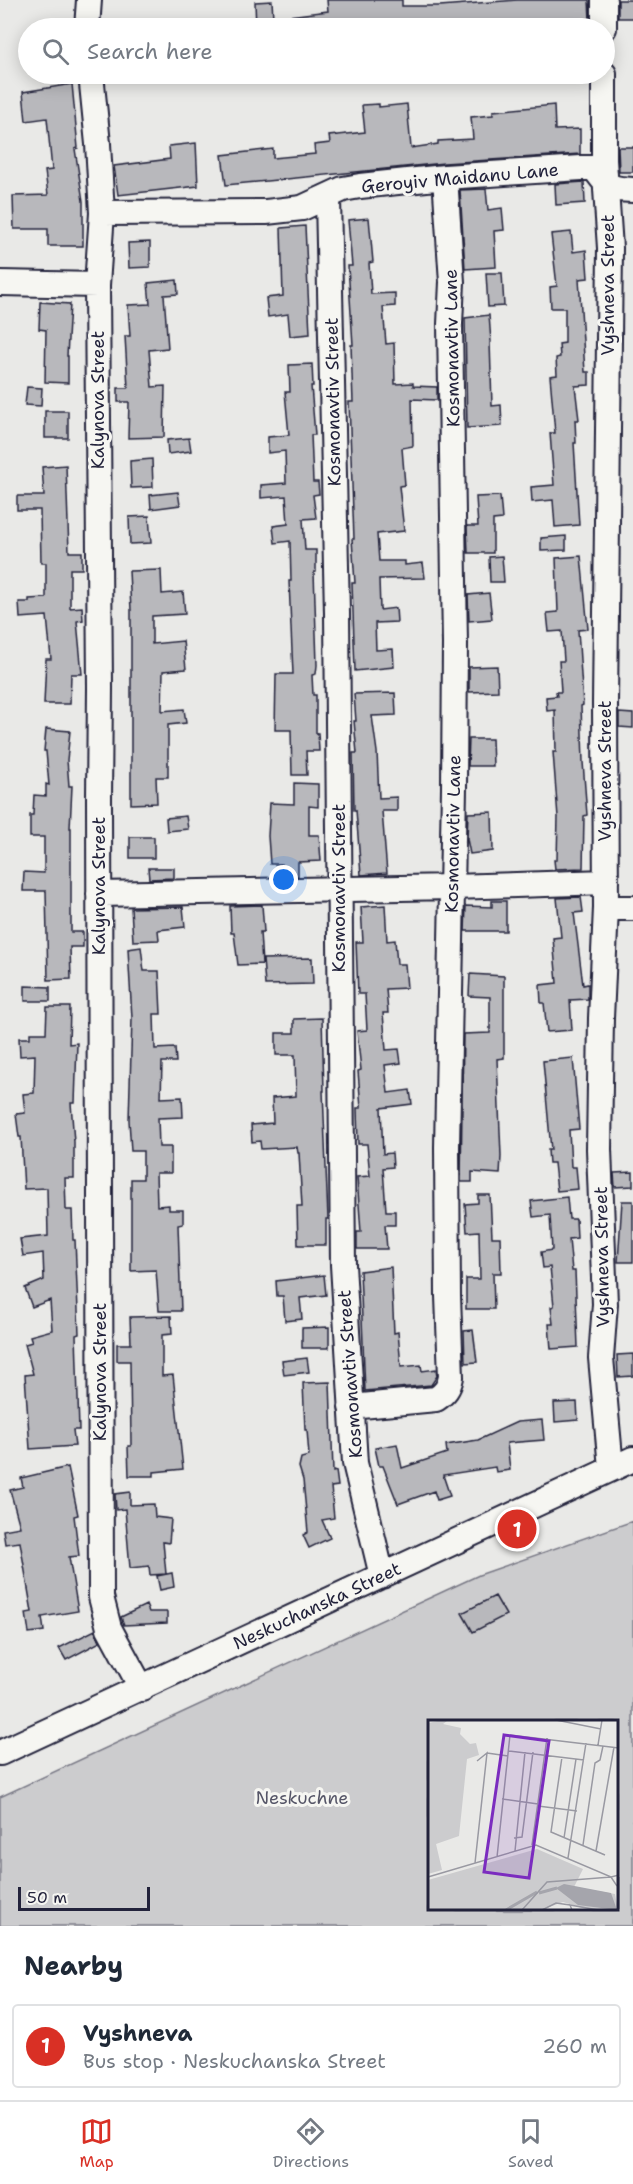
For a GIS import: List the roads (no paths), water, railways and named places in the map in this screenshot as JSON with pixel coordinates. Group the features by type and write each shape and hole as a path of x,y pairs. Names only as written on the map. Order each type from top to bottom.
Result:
{"street":[{"path":"88,18 89,0"},
{"path":"603,0 604,18"},
{"name":"Kalynova Street","path":"92,84 102,213 97,285 100,676 101,1598 109,1629 142,1689"},
{"name":"Vyshneva Street","path":"604,84 604,160 610,248 605,704 606,908 601,1018 600,1149 605,1304 601,1358 622,1463"},
{"name":"Geroyiv Maidanu Lane","path":"102,213 266,212 302,208 344,189 360,186 445,177 594,168 607,186"},
{"name":"Kosmonavtiv Lane","path":"351,1407 436,1399 444,1394 451,1377 447,1147 455,655 450,324 452,282 445,177"},
{"path":"607,186 620,190 633,190"},
{"name":"Kosmonavtiv Street","path":"328,198 335,493 343,1265 356,1463 382,1576"},
{"path":"0,283 97,285"},
{"path":"99,894 606,882"},
{"path":"606,908 633,908"},
{"name":"Neskuchanska Street","path":"0,1754 622,1463"}],"place":[{"name":"Vyshneva","path":"517,1529"}],"park label":[{"name":"Neskuchne","path":"302,1798"}]}
